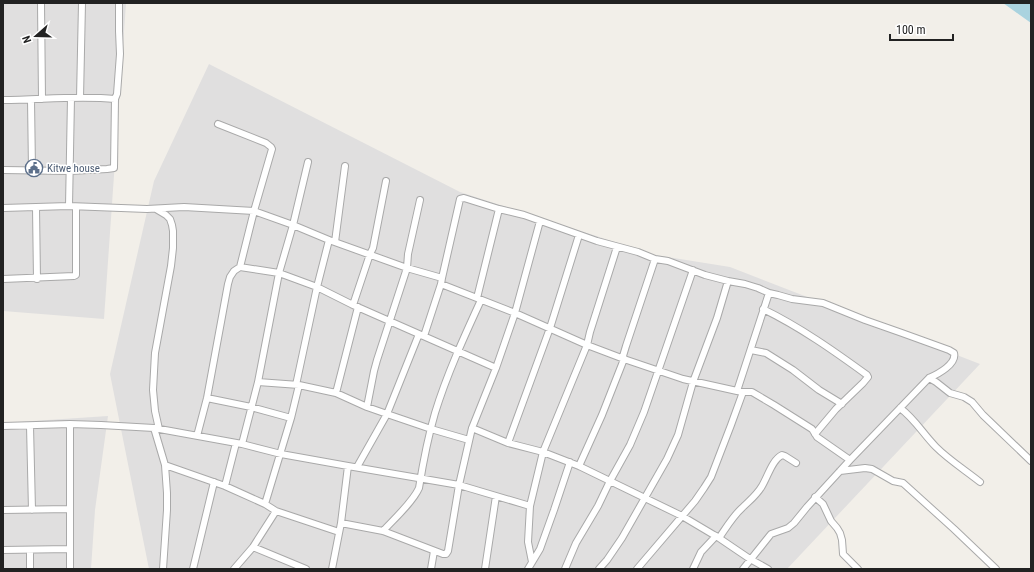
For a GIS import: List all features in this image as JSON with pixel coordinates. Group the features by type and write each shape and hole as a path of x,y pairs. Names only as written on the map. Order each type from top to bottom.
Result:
{"street":[{"path":"41,3 42,99"},
{"path":"80,98 82,3"},
{"path":"3,170 70,171 107,170 114,168 115,99 117,94 120,54 120,3"},
{"path":"69,206 71,98"},
{"path":"3,100 71,98 115,99"},
{"path":"31,100 32,170"},
{"path":"197,436 207,398 228,284 234,271 240,267 272,149 266,143 218,124"},
{"path":"225,486 258,382 279,273 293,225 308,162"},
{"path":"265,504 291,418 317,287 332,241 345,166"},
{"path":"336,393 356,306 375,241 386,181"},
{"path":"357,467 387,414 422,335 442,281 460,199 464,198 524,215 579,235 638,252 655,259 668,261 728,282 745,284 769,293 792,299 823,303 954,353 952,362 943,370 929,378 840,470 794,523 788,528 771,534 743,569"},
{"path":"368,407 374,371 407,268 408,254 420,200"},
{"path":"3,208 69,206 156,209 184,207 254,211 442,281 479,299 515,313 587,345 624,359 693,382 740,392 752,392 812,429 818,437 850,460"},
{"path":"3,279 37,279 71,277 76,275 76,207"},
{"path":"36,208 37,279"},
{"path":"156,209 170,219 173,236 171,266 154,352 153,390 157,429 165,465 167,493 163,569"},
{"path":"383,531 416,494 419,488 435,413 479,299 499,209"},
{"path":"341,523 383,531 443,554 448,552 459,485 472,428 496,368 515,313 540,221"},
{"path":"508,443 550,328 579,235"},
{"path":"532,562 528,542 530,506 543,452 587,345 617,247"},
{"path":"579,466 602,415 624,359 623,356 627,342 655,259"},
{"path":"240,267 279,273 317,287 356,306 496,368"},
{"path":"565,569 576,544 630,445 644,412 693,270"},
{"path":"599,569 622,538 667,459 678,435 693,382 728,282"},
{"path":"637,569 695,501 710,477 731,425 751,350 769,293"},
{"path":"763,309 803,331 868,377 815,434"},
{"path":"751,350 766,353 794,370 819,390 842,404"},
{"path":"929,378 950,393 964,396 972,402 983,415 1031,461"},
{"path":"258,382 298,385 336,393 387,414 469,440"},
{"path":"207,398 251,407 291,418"},
{"path":"900,408 907,413 936,448 952,462 980,482"},
{"path":"70,424 70,569"},
{"path":"3,426 70,424 157,429 239,444 281,454 459,485 530,506"},
{"path":"30,426 32,510"},
{"path":"472,428 508,443 543,452 579,466 682,516 768,569"},
{"path":"693,569 701,552 718,537 741,509 756,495 778,458 782,455 796,463"},
{"path":"528,569 540,549 570,462"},
{"path":"165,465 225,486 265,504 276,511 339,532"},
{"path":"332,569 341,523 348,466"},
{"path":"840,470 865,468 872,469 893,481 903,483 996,569"},
{"path":"193,569 214,482"},
{"path":"485,569 496,496"},
{"path":"815,497 825,507 831,521 840,533 843,554 858,569"},
{"path":"3,510 70,509"},
{"path":"234,569 253,547 276,511"},
{"path":"253,547 306,569"},
{"path":"3,550 70,549"},
{"path":"30,550 30,569"},
{"path":"431,569 434,551"}],"shaded area":[{"path":"3,3 126,3 104,319 3,311"},
{"path":"209,64 460,192 655,255 730,267 980,364 787,569 149,569 110,374 154,181"},
{"path":"108,416 95,510 91,569 3,569 3,423"}],"water":[{"path":"1003,3 1031,3 1031,23"}],"place":[{"name":"Kitwe house","path":"34,168"}]}
